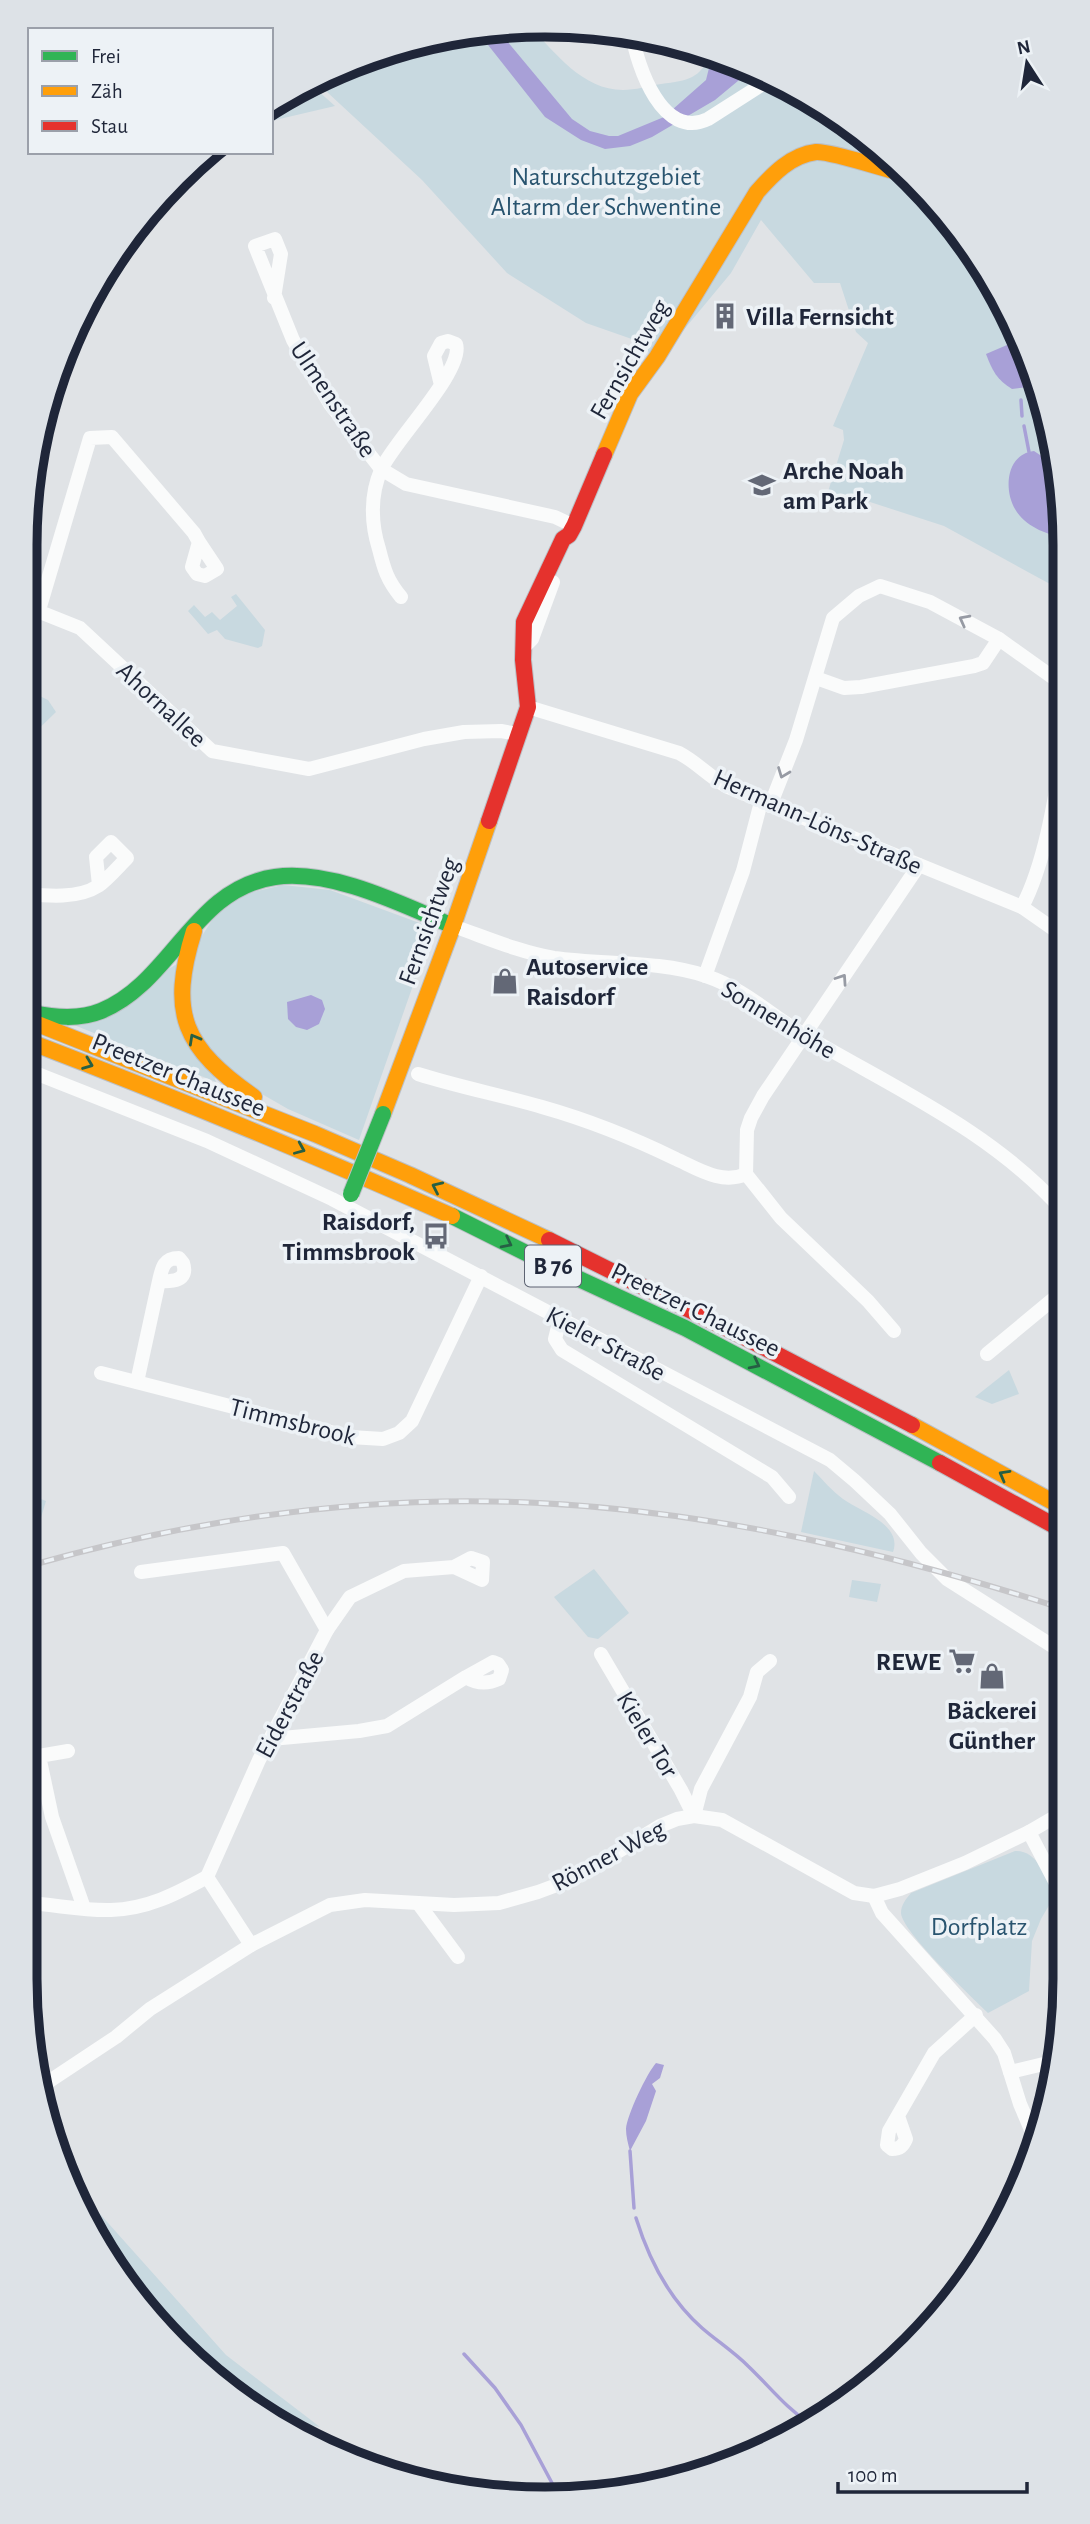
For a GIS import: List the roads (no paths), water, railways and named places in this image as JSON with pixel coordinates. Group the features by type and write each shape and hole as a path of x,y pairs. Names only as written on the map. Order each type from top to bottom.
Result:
{"main road":[{"name":"Fernsichtweg","path":"349,1200 453,926 528,707 522,633 528,610 563,539 572,531 625,403 657,357 757,192 784,164 818,152 886,169"},
{"name":"B 76","path":"37,1013 75,1016 102,1011 115,1004 139,988 212,906 241,886 271,877 303,876 336,883 453,926"},
{"name":"B 76","path":"197,923 180,981 181,1008 190,1035 208,1062 228,1081 267,1105 278,1118"},
{"name":"Preetzer Chaussee","path":"37,1024 278,1118 408,1174 588,1258 881,1406 1053,1502"},
{"name":"Preetzer Chaussee","path":"37,1045 292,1145 481,1229 747,1360 1053,1525"}],"street":[{"path":"635,45 639,64 652,93 681,121 701,123 761,85"},
{"name":"Ulmenstraße","path":"274,298 293,340 330,404 381,469 406,484 555,517 572,531"},
{"path":"401,597 388,582 374,535 374,494 381,469 441,385"},
{"path":"37,593 90,438 112,437 199,542"},
{"path":"705,976 766,804 816,678 833,618 859,596 880,586 930,602 999,639 1053,678"},
{"name":"Ahornallee","path":"37,610 79,628 212,751 309,769 424,739 464,732 501,731 518,734"},
{"path":"816,678 844,688 861,687 974,666 983,663 999,639"},
{"name":"Hermann-Löns-Straße","path":"528,707 680,753 694,761 709,777 766,804 1022,907 1053,929"},
{"path":"1022,907 1031,890 1053,822"},
{"path":"894,1331 868,1301 781,1218 746,1174 747,1130 751,1118 803,1035 919,865"},
{"path":"37,894 67,895 87,891 99,885"},
{"name":"Sonnenhöhe","path":"453,926 551,957 660,967 705,976 745,993 803,1035 899,1087 991,1145 1025,1171 1053,1200"},
{"name":"Kieler Straße","path":"37,1074 349,1200 560,1319 830,1460 890,1514 921,1553 947,1579 1053,1646"},
{"path":"418,1074 580,1118 648,1145 718,1178 737,1178 746,1174"},
{"name":"Timmsbrook","path":"101,1373 337,1434 369,1440 383,1439 399,1433 412,1421 481,1276"},
{"path":"137,1382 159,1281"},
{"path":"987,1354 1053,1299"},
{"path":"560,1319 555,1339 562,1350 772,1477 789,1497"},
{"name":"Eiderstraße","path":"141,1572 283,1553 327,1630 271,1739 207,1877"},
{"path":"327,1630 350,1597 404,1571 454,1567"},
{"name":"Kieler Tor","path":"601,1654 694,1816"},
{"path":"694,1816 701,1789 750,1697 757,1672 771,1661"},
{"path":"271,1739 387,1726 467,1677"},
{"path":"68,1751 39,1756 52,1817 84,1908"},
{"name":"Rönner Weg","path":"48,2082 116,2037 149,2009 251,1945 330,1905 365,1900 477,1905 499,1903 573,1879 660,1826 677,1819 694,1816 722,1820 854,1893 874,1896"},
{"path":"1030,2128 1004,2053 976,2015 882,1913 874,1896 900,1889 965,1863 1053,1818"},
{"path":"1029,1832 1053,1878"},
{"path":"37,1904 111,1910 149,1904 166,1899 207,1877 251,1945"},
{"path":"418,1903 458,1957"},
{"path":"898,2116 934,2053 976,2015"},
{"path":"1010,2072 1046,2064"}],"waterway":[{"path":"1021,400 1022,416"},
{"path":"1024,426 1029,452"},
{"path":"630,2151 634,2208"},
{"path":"636,2218 654,2264 670,2292 690,2317 743,2361 801,2418"},
{"path":"464,2354 495,2388 521,2425 554,2487"}],"railway":[{"path":"37,1564 151,1535 279,1514 409,1502 539,1503 673,1516 805,1539 935,1570 1053,1606"}],"place":[{"name":"Villa Fernsicht","path":"725,316"},
{"name":"Arche Noah am Park","path":"762,485"},
{"name":"Autoservice Raisdorf","path":"505,981"},
{"name":"Raisdorf, Timmsbrook","path":"436,1236"},
{"name":"REWE","path":"962,1661"},
{"name":"Bäckerei Günther","path":"992,1676"}],"park label":[{"name":"Naturschutzgebiet Altarm der Schwentine","path":"606,191"},
{"name":"Dorfplatz","path":"979,1926"}]}
